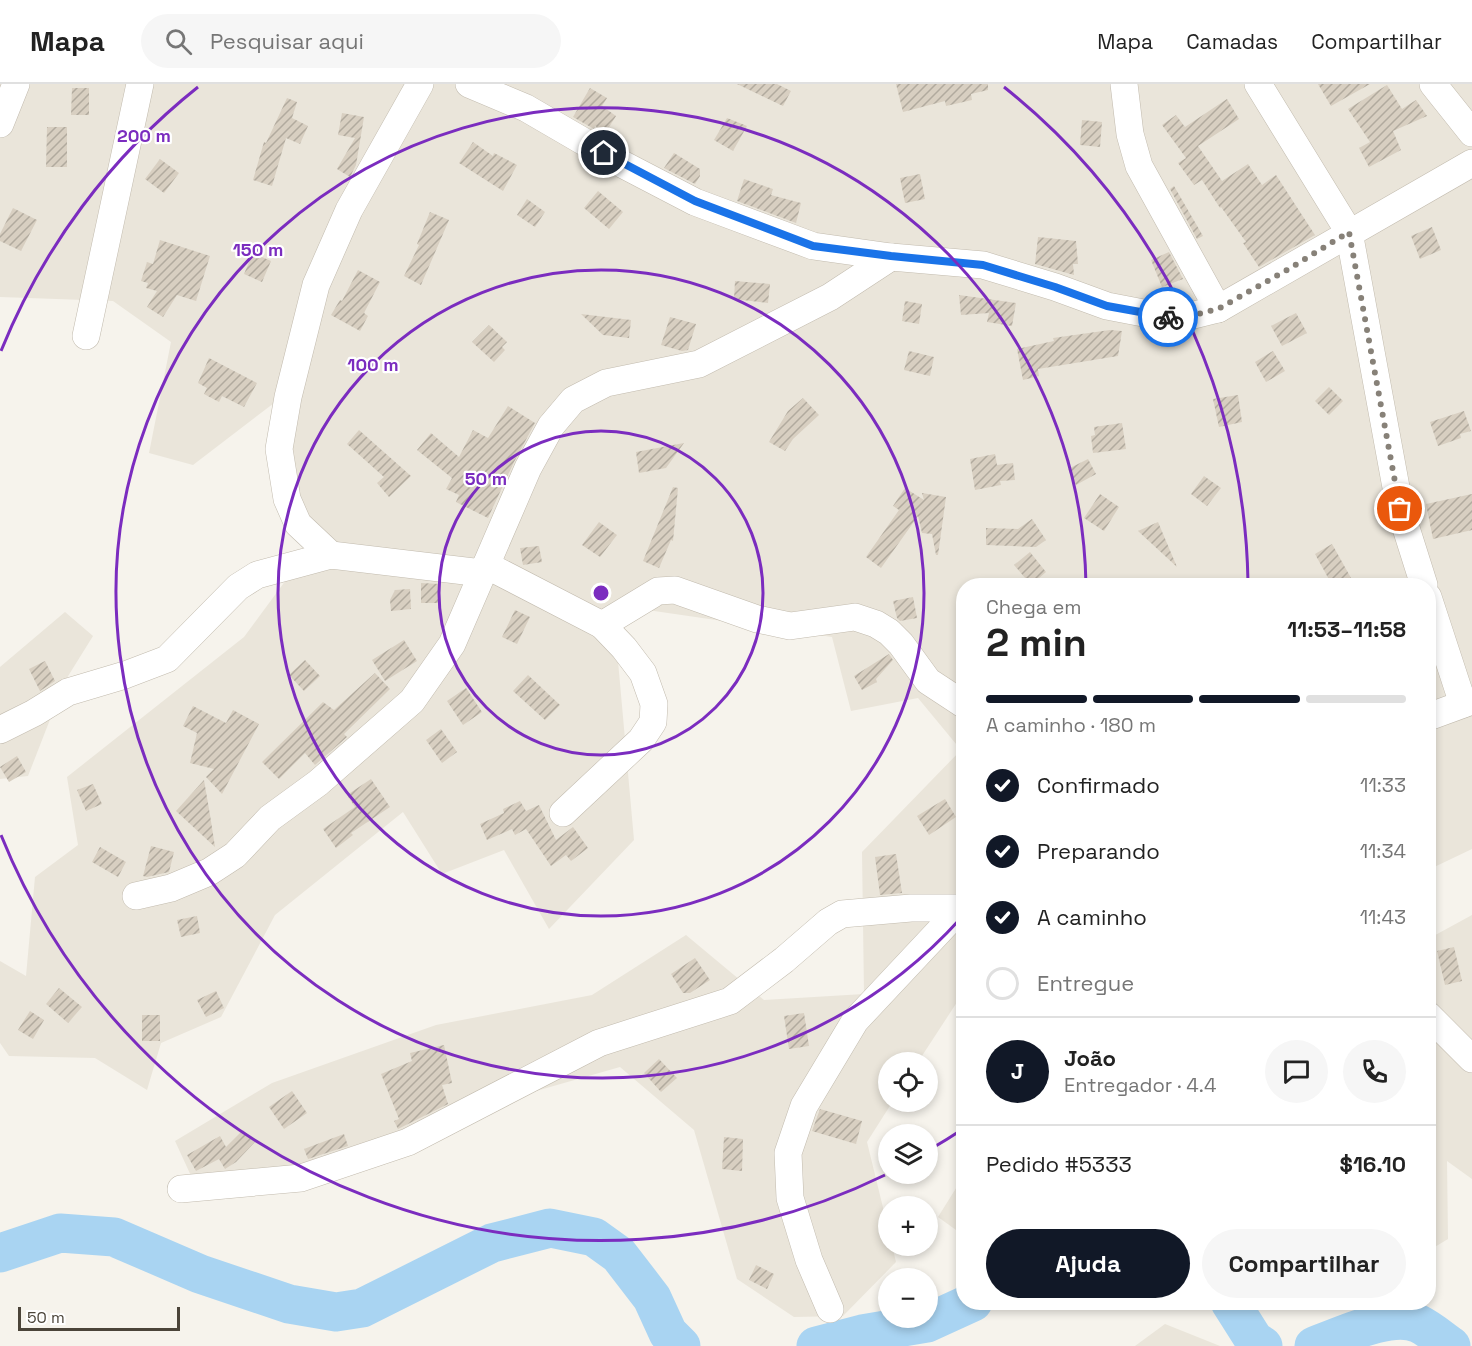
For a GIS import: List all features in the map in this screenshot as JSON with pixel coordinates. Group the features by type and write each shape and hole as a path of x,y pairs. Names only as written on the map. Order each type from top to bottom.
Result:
{"street":[{"path":"0,124 16,84"},
{"path":"86,336 140,84"},
{"path":"331,555 298,524 287,500 279,449 288,397 316,285 349,210 420,84"},
{"path":"469,84 526,108 624,165 695,201 813,246 983,265 1107,306 1164,317 1190,316 1218,309 1472,163"},
{"path":"1124,84 1130,134 1139,166 1218,309"},
{"path":"1258,84 1349,232 1400,509 1422,578"},
{"path":"1433,84 1472,133"},
{"path":"136,896 171,888 209,872 236,855 270,818 318,783 412,701 452,644 528,468 551,426 573,400 606,383 699,364 831,297 891,256"},
{"path":"0,730 68,692 125,675 167,659 238,587 257,576 331,555 484,569 602,625 643,673 654,704 653,723 641,740 563,813"},
{"path":"602,625 658,591 675,590 757,619 790,626 855,617 876,624 889,633 901,644 928,681 956,699"},
{"path":"1436,619 1467,702 1436,714"},
{"path":"181,1189 301,1178 408,1143 599,1043 730,1001 784,960 828,922 842,914 911,908 956,909"},
{"path":"830,1309 809,1260 790,1198 789,1153 804,1106 855,1021 956,914"},
{"path":"1436,1023 1472,1059"}],"shaded area":[{"path":"0,84 1472,84 1472,849 1436,866 1436,578 956,578 956,744 918,698 851,711 832,637 613,605 634,840 549,929 504,850 442,874 403,812 275,915 221,1017 161,1043 147,1090 95,1058 9,1056 0,1043 0,961 26,976 35,877 78,845 67,777 244,637 308,550 278,400 193,465 149,453 171,342 113,301 0,297"},
{"path":"65,612 93,636 65,681 28,776 0,779 0,667"},
{"path":"956,755 956,1004 925,1052 878,1052 878,1112 886,1112 867,1142 880,1196 878,1196 878,1256 895,1256 896,1262 890,1268 878,1268 878,1280 843,1316 794,1317 737,1279 694,1130 620,1067 455,1114 320,1173 192,1178 175,1141 272,1083 436,1025 592,995 686,935 764,1000 864,994 862,852"},
{"path":"1472,915 1472,1179 1447,1161 1448,1239 1436,1246 1436,935"},
{"path":"956,1188 956,1230 938,1217"},
{"path":"1165,1324 1220,1346 1135,1346"}],"building":[{"path":"737,84 777,84 791,91 783,106"},
{"path":"896,84 988,84 988,90 971,94 972,100 946,106 945,101 903,112"},
{"path":"1318,84 1370,84 1331,106"},
{"path":"1387,85 1402,109 1416,100 1427,116 1393,131 1401,150 1369,167 1359,148 1370,142 1348,109"},
{"path":"72,88 89,88 89,115 71,115"},
{"path":"590,88 607,98 602,106 616,116 606,132 595,126 594,129 573,117"},
{"path":"287,98 297,102 292,118 308,126 300,144 286,138 272,186 253,180 264,142 266,143"},
{"path":"1227,99 1239,119 1198,146 1222,181 1248,164 1262,185 1276,175 1315,235 1259,267 1243,243 1246,242 1202,180 1194,185 1178,163 1186,158 1162,125 1176,115 1185,127"},
{"path":"342,113 364,117 356,165 350,177 337,169 355,138 338,135"},
{"path":"727,118 747,126 733,151 714,140"},
{"path":"1082,120 1102,122 1100,147 1080,145"},
{"path":"47,127 67,127 67,167 46,167"},
{"path":"473,142 493,156 494,153 517,165 503,191 459,163"},
{"path":"674,153 700,169 700,176 695,184 664,168"},
{"path":"160,159 179,173 164,193 145,179"},
{"path":"920,174 925,199 905,203 900,178"},
{"path":"744,179 773,189 771,195 801,203 796,223 737,201"},
{"path":"1174,186 1203,236 1197,239 1170,189"},
{"path":"598,191 623,212 609,229 584,208"},
{"path":"527,199 545,212 535,227 517,215"},
{"path":"13,208 37,220 21,251 0,241 0,234"},
{"path":"430,212 449,220 421,285 404,276 419,245 417,244"},
{"path":"1432,227 1441,250 1420,259 1411,236"},
{"path":"1038,237 1076,241 1078,264 1073,264 1074,275 1035,264"},
{"path":"160,240 210,256 196,301 177,295 163,317 147,307 157,291 146,288 148,283 141,281 147,262 153,264"},
{"path":"1169,252 1183,279 1162,287 1151,260"},
{"path":"253,253 271,261 262,282 244,274"},
{"path":"358,270 380,282 364,313 368,316 360,331 331,315 340,300 342,301"},
{"path":"735,281 770,284 768,303 734,299"},
{"path":"959,295 1016,303 1012,326 987,322 989,313 961,315"},
{"path":"905,301 922,304 919,324 902,321"},
{"path":"1296,313 1307,333 1282,346 1271,326"},
{"path":"581,314 631,320 629,338 603,335"},
{"path":"670,317 696,324 688,350 682,351 661,345"},
{"path":"489,325 507,342 502,347 505,350 494,362 472,342"},
{"path":"1110,330 1122,331 1118,356 1038,369 1039,376 1023,380 1017,349 1054,341 1053,338"},
{"path":"909,351 934,357 930,376 904,370"},
{"path":"1273,351 1285,371 1266,382 1255,362"},
{"path":"209,358 257,383 244,407 222,396 219,402 204,394 207,388 198,383"},
{"path":"1329,387 1343,401 1329,415 1315,401"},
{"path":"1238,395 1242,422 1219,427 1213,399"},
{"path":"803,398 819,415 793,439 785,451 769,442 788,411"},
{"path":"508,406 535,423 488,518 456,502 459,495 446,489 452,478 417,450 431,433 459,457 473,430 488,438"},
{"path":"1464,411 1471,431 1460,434 1461,438 1438,446 1430,422"},
{"path":"1122,423 1126,449 1093,453 1091,436 1095,435 1094,427"},
{"path":"359,430 411,476 389,497 377,483 384,477 347,444"},
{"path":"684,443 666,468 639,473 636,452"},
{"path":"995,454 997,465 1013,463 1015,480 1000,481 1001,485 975,490 970,459"},
{"path":"1088,459 1096,474 1076,485 1068,469"},
{"path":"1204,476 1221,488 1207,506 1191,494"},
{"path":"673,487 678,488 673,541 671,540 659,568 643,561"},
{"path":"905,488 924,500 922,493 946,497 938,555 936,555 932,534 922,533 918,516 881,568 866,557 899,510 893,506"},
{"path":"1100,494 1119,507 1104,531 1084,518"},
{"path":"1472,494 1472,530 1433,539 1426,504"},
{"path":"1032,519 1046,540 1036,547 986,545 986,528 1018,529"},
{"path":"599,522 617,535 600,557 582,545"},
{"path":"1158,522 1177,567 1138,531"},
{"path":"1332,544 1351,578 1328,578 1315,554"},
{"path":"539,546 542,562 523,565 520,548"},
{"path":"1030,552 1046,572 1039,578 1025,578 1014,565"},
{"path":"421,583 440,584 440,603 421,603"},
{"path":"410,589 411,609 391,611 390,600 395,590"},
{"path":"913,597 917,618 900,621 897,618 893,601"},
{"path":"515,610 530,617 517,644 502,637"},
{"path":"404,640 417,661 385,681 372,660"},
{"path":"889,654 893,660 876,679 877,682 862,690 854,676"},
{"path":"305,660 320,676 304,691 289,675"},
{"path":"45,661 55,681 40,691 29,669"},
{"path":"375,673 390,689 344,734 347,737 315,765 305,753 279,779 262,762 323,702 334,710"},
{"path":"528,675 560,705 545,720 513,691"},
{"path":"466,688 482,712 463,725 447,701"},
{"path":"193,706 226,723 233,710 259,724 222,794 206,777 214,769 190,763 197,733 183,726"},
{"path":"441,729 457,752 442,763 426,740"},
{"path":"17,756 26,772 9,782 0,767"},
{"path":"371,779 390,807 351,833 353,835 336,848 323,829 355,807 347,795"},
{"path":"204,780 210,815 215,847 176,811"},
{"path":"93,784 102,804 86,811 77,790"},
{"path":"945,799 956,817 929,835 917,816"},
{"path":"520,801 526,811 539,805 556,840 573,827 588,848 571,861 566,855 551,866 526,829 515,835 512,829 487,840 480,824 504,813 503,809"},
{"path":"151,846 174,852 169,872 143,876"},
{"path":"100,847 126,862 118,877 92,862"},
{"path":"896,854 902,893 880,895 875,857"},
{"path":"197,916 200,933 181,937 177,920"},
{"path":"1454,947 1462,981 1445,985 1437,951"},
{"path":"695,958 710,980 690,993 683,993 671,974"},
{"path":"59,988 82,1007 68,1023 46,1004"},
{"path":"216,991 224,1008 206,1017 197,1000"},
{"path":"30,1011 44,1020 33,1039 18,1030"},
{"path":"804,1013 809,1046 789,1049 784,1016"},
{"path":"142,1015 160,1015 160,1041 142,1041"},
{"path":"444,1045 452,1083 442,1085 448,1104 398,1129 394,1121 399,1119 381,1074 412,1061 410,1053"},
{"path":"659,1059 677,1078 661,1092 644,1073"},
{"path":"292,1091 307,1113 284,1129 269,1107"},
{"path":"820,1109 862,1121 856,1144 812,1131"},
{"path":"243,1130 255,1142 236,1162 225,1169 219,1159 196,1171 187,1155 220,1136 226,1147"},
{"path":"344,1134 348,1146 308,1159 304,1149"},
{"path":"724,1137 743,1139 742,1171 722,1169"},
{"path":"756,1265 774,1274 767,1289 749,1280"}],"waterway":[{"path":"0,1253 60,1233 114,1237 200,1274 289,1304 336,1312 362,1308 492,1243 550,1228 594,1237 619,1255 652,1298 668,1333 681,1346"},
{"path":"816,1346 862,1334 927,1323 956,1310"},
{"path":"1235,1310 1254,1340 1263,1346"},
{"path":"1314,1346 1366,1326 1395,1321 1419,1324 1451,1346"}],"way so far":[{"path":"1168,317 1190,316 1218,309 1349,232 1400,509"}],"route":[{"path":"604,153 695,201 813,246 983,265 1107,306 1168,317"}]}
